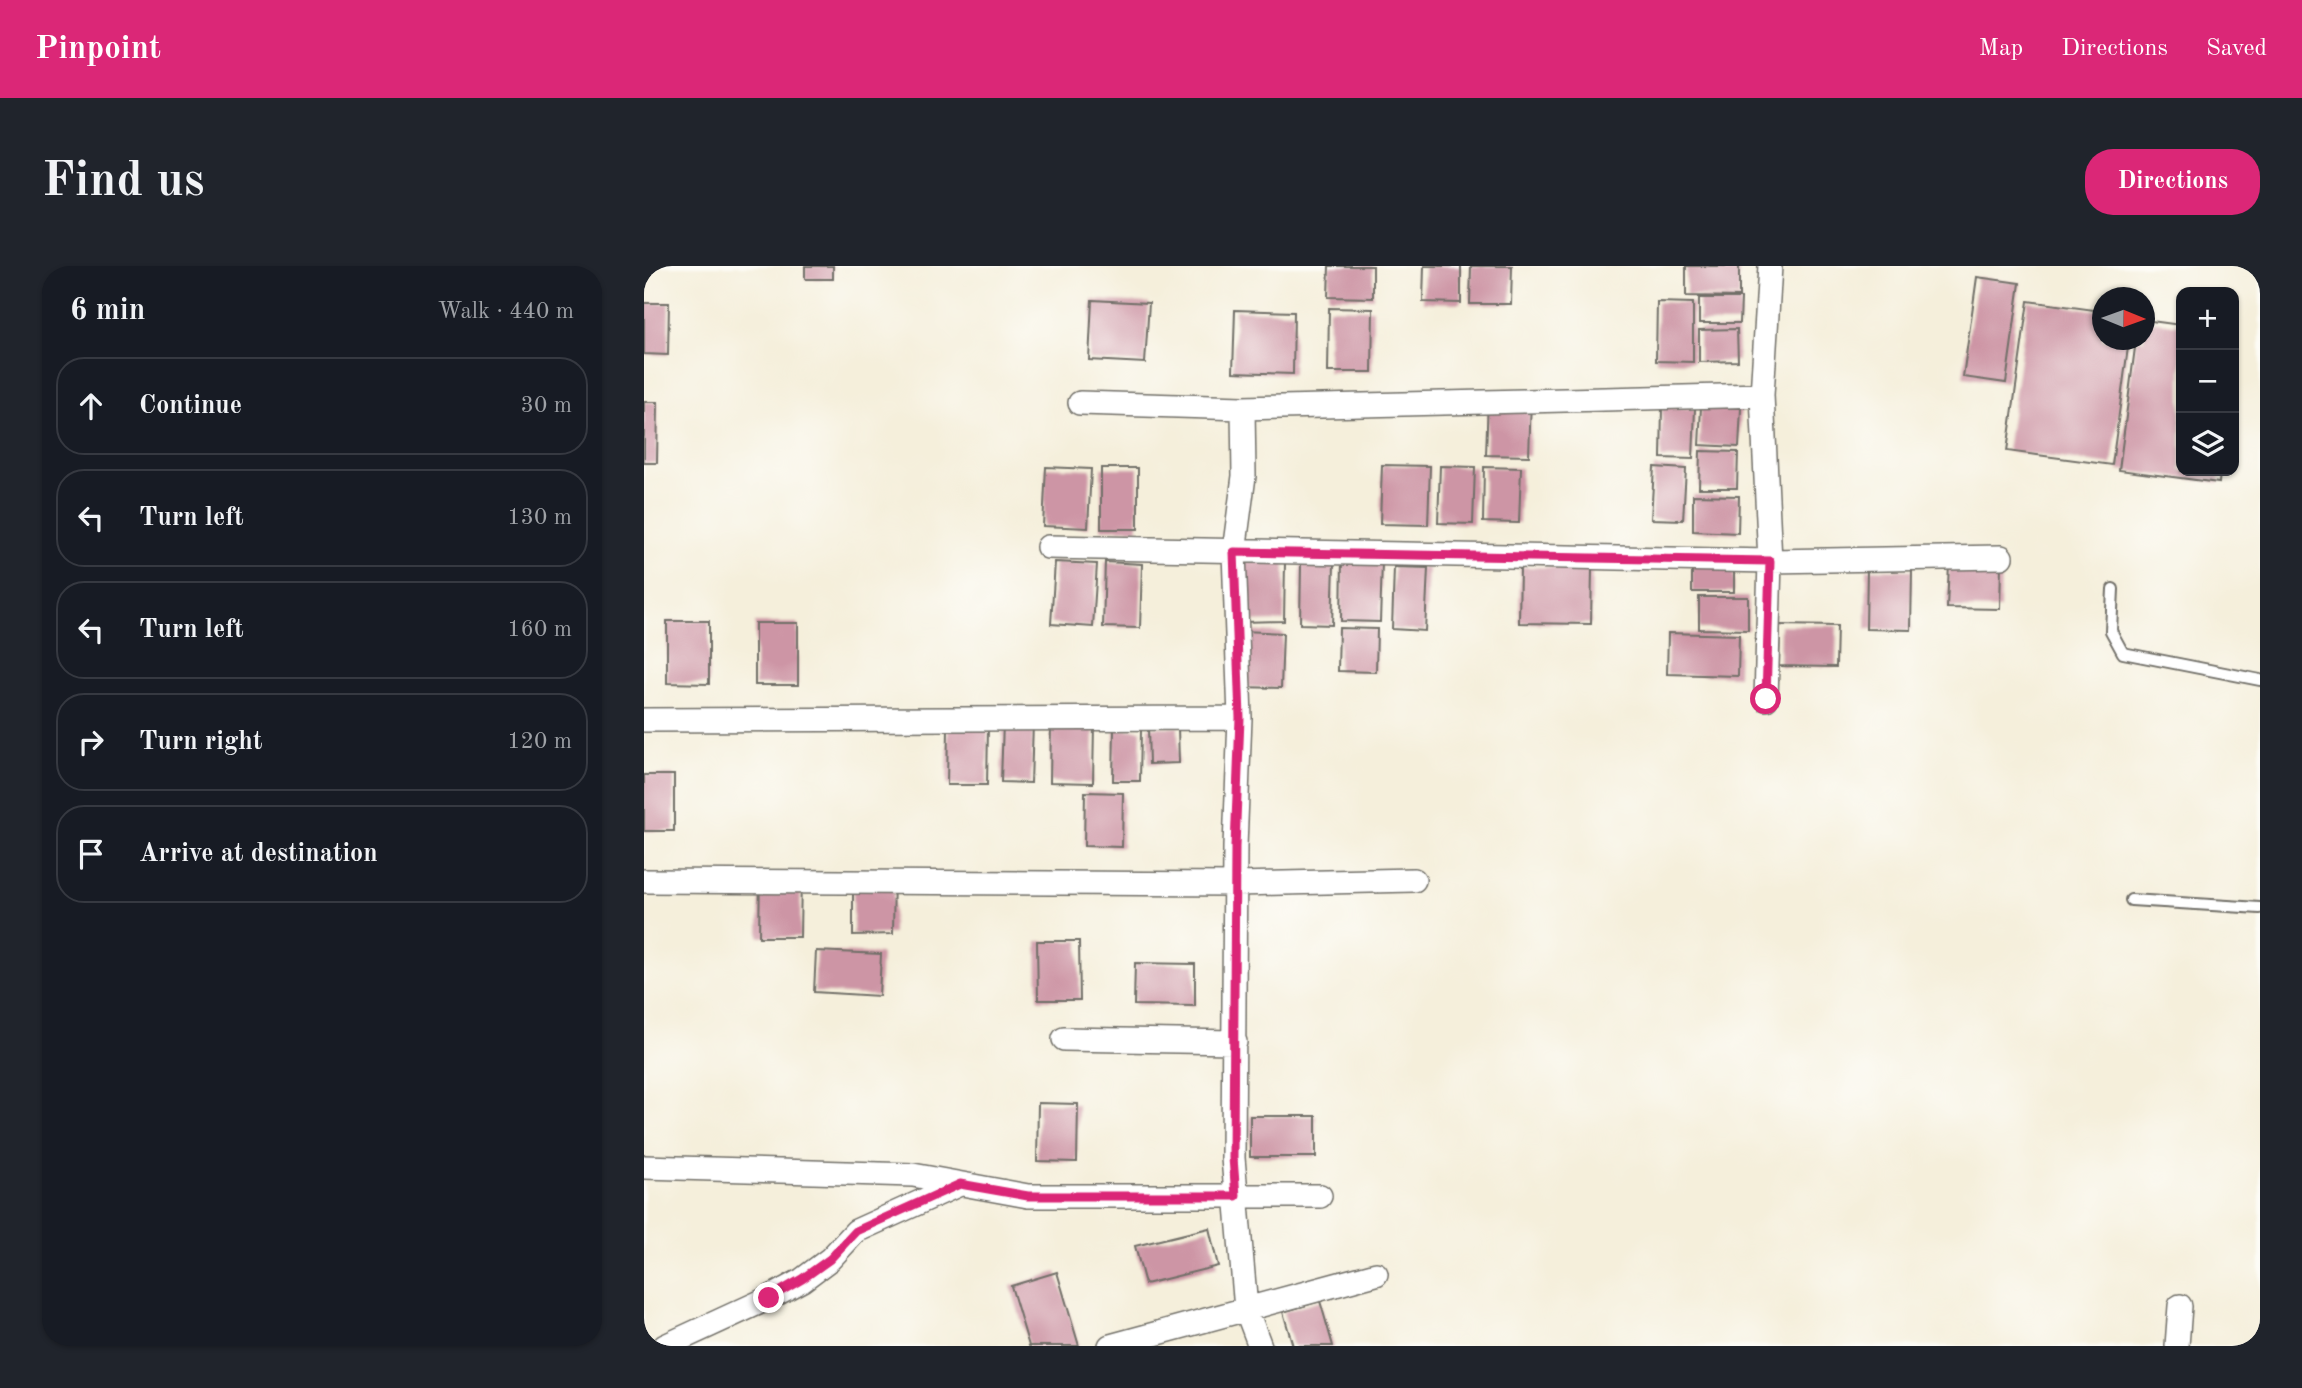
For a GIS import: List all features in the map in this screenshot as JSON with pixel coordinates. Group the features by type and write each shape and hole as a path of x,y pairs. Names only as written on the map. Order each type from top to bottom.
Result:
{"street":[{"path":"1766,699 1770,561 1762,395 1770,266"},
{"path":"1080,403 1243,408 1762,395"},
{"path":"1243,408 1244,476 1234,552 1240,718 1235,847 1233,1158 1246,1309 1260,1346"},
{"path":"1048,547 1770,561 2001,556"},
{"path":"644,720 1240,718"},
{"path":"644,881 1236,884 1414,880"},
{"path":"1064,1040 1235,1042"},
{"path":"644,1167 913,1175 1028,1196 1320,1196"},
{"path":"665,1346 769,1298 802,1279 830,1259 856,1231 960,1184"},
{"path":"1110,1346 1376,1274"},
{"path":"2177,1346 2180,1306"}],"lane":[{"path":"2113,589 2111,631 2123,653 2260,680"},
{"path":"2131,900 2260,908"}],"building":[{"path":"805,266 833,266 833,279 805,279"},
{"path":"1329,266 1373,266 1373,298 1328,297"},
{"path":"1424,266 1461,266 1461,303 1423,302"},
{"path":"1471,266 1512,266 1511,304 1470,304"},
{"path":"1686,266 1739,266 1739,297 1686,296"},
{"path":"1977,277 2020,283 2006,383 1963,377"},
{"path":"1699,298 1741,298 1740,323 1699,323"},
{"path":"1092,300 1149,303 1145,363 1089,360"},
{"path":"2028,301 2092,310 2092,350 2128,350 2112,465 2007,451"},
{"path":"1657,302 1693,303 1693,362 1656,361"},
{"path":"644,303 669,303 668,355 644,354"},
{"path":"1329,308 1373,309 1372,372 1328,372"},
{"path":"1235,310 1294,312 1293,374 1233,372"},
{"path":"2155,321 2176,324 2176,476 2220,476 2219,483 2119,470 2135,350 2155,350"},
{"path":"1737,329 1738,361 1699,362 1699,330"},
{"path":"1488,398 1531,399 1529,456 1486,455"},
{"path":"644,402 658,402 657,463 644,463"},
{"path":"1662,407 1695,408 1693,459 1661,458"},
{"path":"1701,407 1741,408 1739,447 1699,445"},
{"path":"1700,451 1738,452 1737,488 1699,488"},
{"path":"1382,465 1430,466 1428,525 1380,524"},
{"path":"1440,466 1475,467 1473,524 1438,523"},
{"path":"1046,467 1091,469 1088,528 1043,526"},
{"path":"1484,467 1521,468 1519,523 1483,522"},
{"path":"1654,467 1686,469 1683,520 1651,519"},
{"path":"1101,468 1138,468 1138,529 1101,529"},
{"path":"1693,495 1739,496 1738,533 1693,531"},
{"path":"1342,560 1382,562 1380,622 1341,621"},
{"path":"1242,561 1285,561 1284,621 1242,622"},
{"path":"1055,562 1097,564 1093,627 1051,624"},
{"path":"1105,562 1142,564 1140,628 1103,627"},
{"path":"1692,563 1734,563 1734,592 1692,592"},
{"path":"1301,564 1334,564 1332,625 1300,624"},
{"path":"1949,564 2001,565 2000,609 1947,608"},
{"path":"1394,567 1428,568 1425,631 1392,629"},
{"path":"1520,567 1592,568 1591,624 1519,623"},
{"path":"1867,569 1912,570 1911,630 1866,629"},
{"path":"1699,597 1748,597 1748,630 1699,629"},
{"path":"667,621 709,621 709,684 667,683"},
{"path":"755,623 798,623 798,685 755,685"},
{"path":"1780,625 1837,626 1836,667 1779,666"},
{"path":"1339,628 1377,629 1376,672 1338,671"},
{"path":"1243,631 1283,633 1281,688 1240,687"},
{"path":"1668,633 1739,635 1738,676 1667,674"},
{"path":"1003,722 1033,723 1031,783 1001,782"},
{"path":"1051,723 1094,724 1093,783 1050,782"},
{"path":"1148,727 1178,727 1179,763 1149,764"},
{"path":"948,728 988,728 987,785 947,785"},
{"path":"1114,729 1141,730 1140,781 1113,781"},
{"path":"644,775 674,775 674,831 644,831"},
{"path":"1085,792 1123,793 1122,847 1084,846"},
{"path":"853,872 894,872 893,934 853,935"},
{"path":"760,875 801,875 800,937 759,937"},
{"path":"1037,941 1079,941 1080,1000 1038,1000"},
{"path":"816,951 881,954 879,996 814,992"},
{"path":"1135,963 1195,964 1195,1006 1134,1005"},
{"path":"1038,1103 1078,1104 1077,1162 1037,1161"},
{"path":"1250,1116 1316,1116 1316,1157 1250,1157"},
{"path":"1209,1228 1218,1266 1145,1284 1135,1246"},
{"path":"1057,1272 1079,1346 1029,1346 1011,1286"},
{"path":"1320,1301 1333,1346 1293,1346 1283,1312"}],"route":[{"path":"769,1298 830,1259 856,1231 960,1184 1028,1196 1236,1196 1233,1158 1235,847 1240,718 1234,552 1770,561 1766,699"}]}
